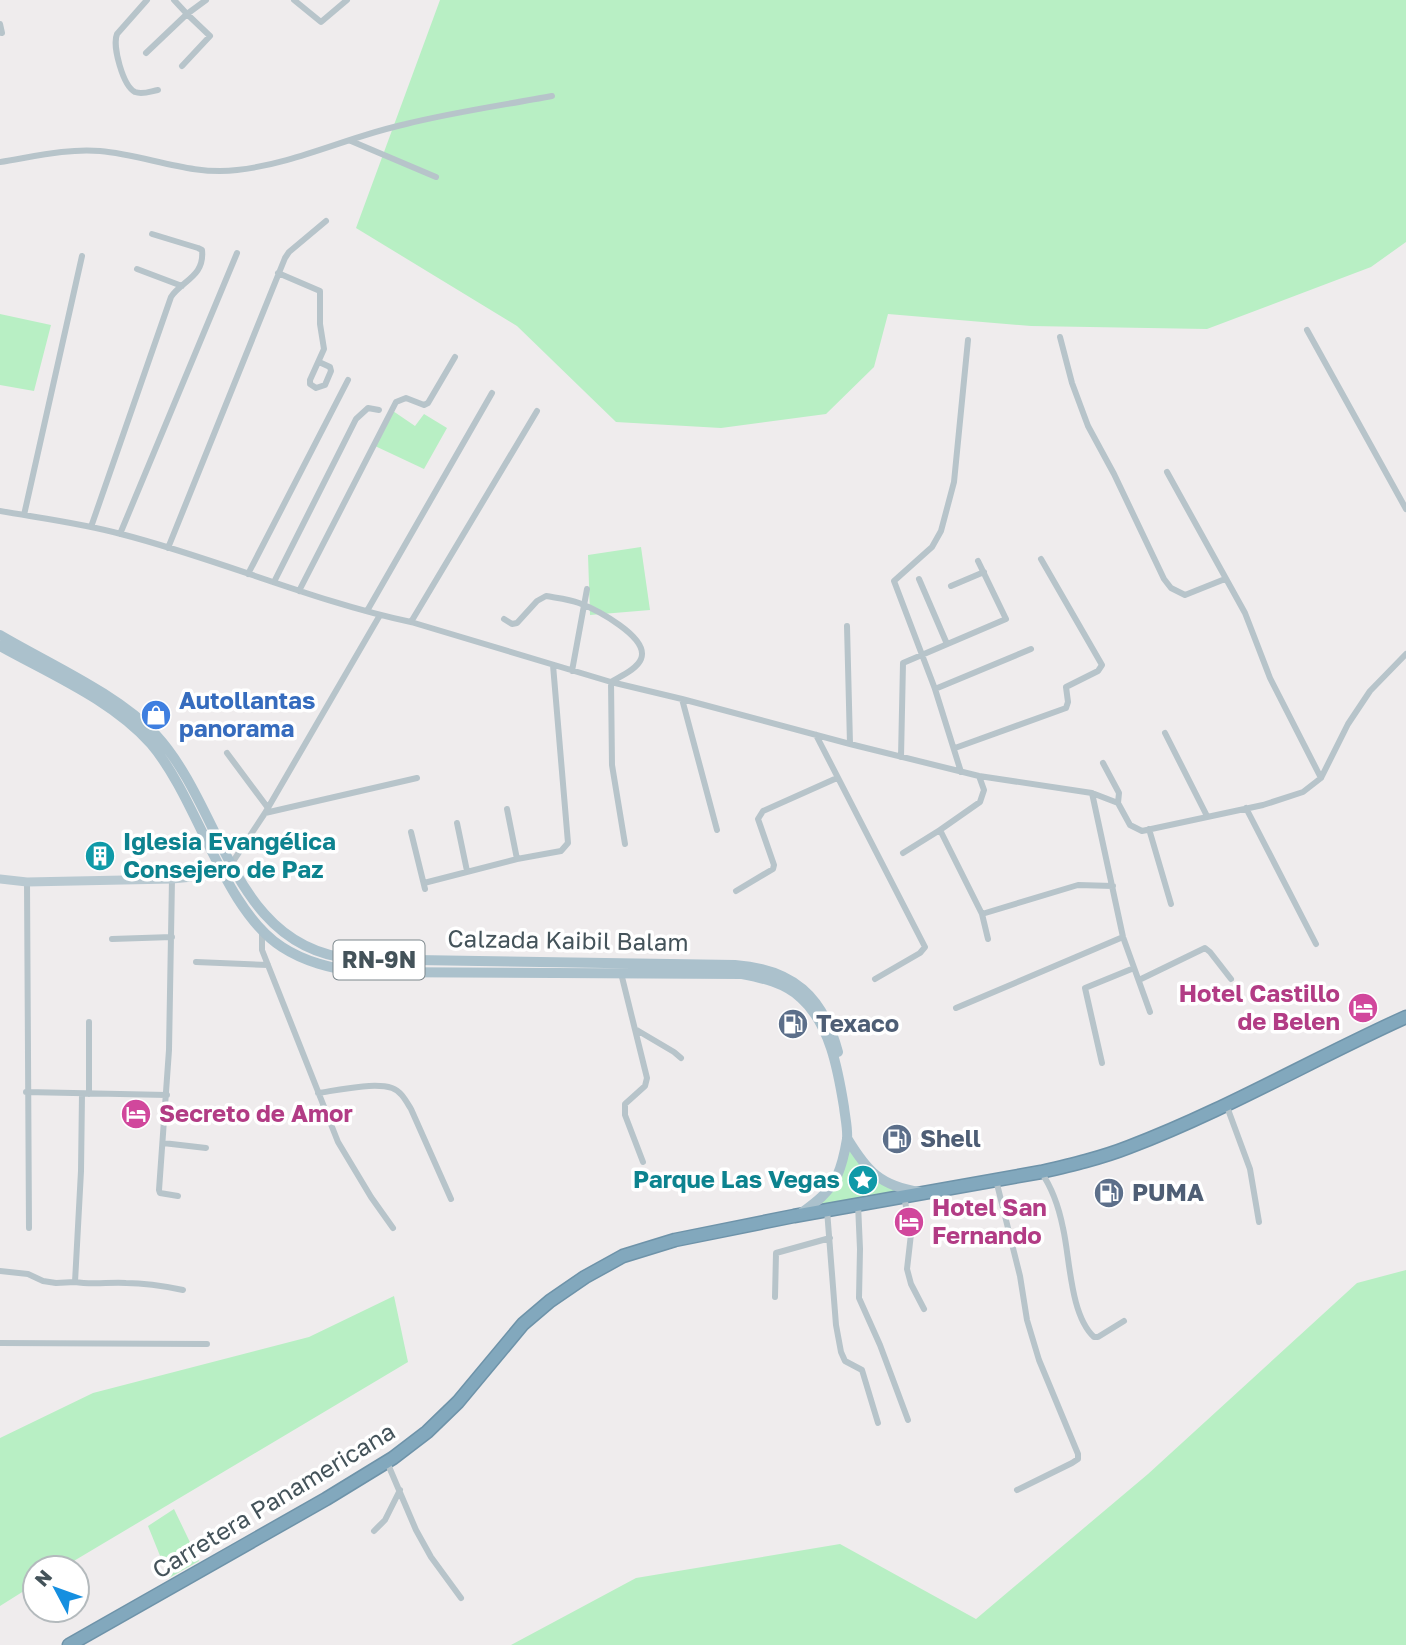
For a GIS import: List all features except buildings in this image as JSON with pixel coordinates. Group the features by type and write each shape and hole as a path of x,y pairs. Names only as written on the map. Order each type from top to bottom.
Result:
{"highway":[{"name":"Carretera Panamericana","path":"69,1645 326,1500 387,1462 427,1432 457,1402 523,1324 585,1277 623,1256 675,1240 798,1215 1041,1172 1129,1147 1226,1104 1406,1017"}],"main road":[{"name":"Calzada Kaibil Balam","path":"0,635 102,693 141,720 156,735 175,760 254,902 275,926 302,945 334,957 354,959 735,965 768,970 788,978 821,1008 834,1039 839,1059 838,1072 847,1138 838,1174 832,1184 819,1200 798,1215"},
{"name":"Calzada Kaibil Balam","path":"0,646 111,710 148,741 176,782 243,905 262,930 281,947 302,958 357,972 741,974 788,988 804,1000 818,1019 838,1072"},
{"name":"Calzada Kaibil Balam","path":"847,1138 863,1164 878,1178 899,1188 924,1192"}],"street":[{"path":"148,0 114,40 128,85 133,91 142,94 158,90"},
{"path":"174,0 210,36 182,66"},
{"path":"146,52 206,0"},
{"path":"294,0 321,22 347,0"},
{"path":"0,24 2,33"},
{"path":"0,162 99,151 214,172 253,167 404,124 552,96"},
{"path":"351,141 436,177"},
{"path":"169,548 278,273 289,252 326,221"},
{"path":"91,527 171,297 187,284 203,255 202,250 152,234"},
{"path":"120,534 237,253"},
{"path":"24,515 82,256"},
{"path":"137,269 182,286"},
{"path":"278,273 320,291 320,324 324,349 319,362"},
{"path":"1307,330 1406,509"},
{"path":"1060,337 1072,383 1088,426 1164,579 1171,588 1185,595 1225,579"},
{"path":"961,772 923,655 894,582 932,547 942,531 954,482 968,340"},
{"path":"299,591 396,402 406,398 424,405 428,403 455,357"},
{"path":"248,574 348,380"},
{"path":"367,611 492,393"},
{"path":"274,582 356,419 368,408 379,410"},
{"path":"411,622 537,411"},
{"path":"1167,472 1245,613 1270,678 1321,778"},
{"path":"0,511 120,534 299,591 611,682 961,772 1092,793 1118,803"},
{"path":"955,748 1063,709 1068,702 1066,687 1098,671 1102,666 1041,559"},
{"path":"901,757 903,663 1006,619 978,561"},
{"path":"951,586 984,572"},
{"path":"919,579 947,644"},
{"path":"572,671 587,589"},
{"path":"504,619 512,624 517,623 537,601 546,596 584,605 614,621 633,635 643,654 640,661 611,682"},
{"path":"0,879 27,882 172,879 224,874 267,811 380,615"},
{"path":"847,626 850,744"},
{"path":"935,690 1031,649"},
{"path":"1103,763 1119,793 1118,803 1130,825 1142,831 1296,795 1321,778 1348,724 1370,691 1406,654"},
{"path":"411,832 424,886 517,859 561,851 568,843 554,665"},
{"path":"611,682 612,765 625,844"},
{"path":"682,699 717,830"},
{"path":"1165,733 1207,816"},
{"path":"816,735 925,947 920,954 875,979"},
{"path":"227,753 267,811"},
{"path":"904,853 980,802 984,790 979,776"},
{"path":"267,811 417,778"},
{"path":"736,891 773,869 759,815 837,778"},
{"path":"1092,793 1123,937 1150,1012"},
{"path":"1246,808 1315,944"},
{"path":"507,809 517,859"},
{"path":"457,823 467,872"},
{"path":"1149,829 1171,904"},
{"path":"940,830 982,914 988,939"},
{"path":"172,879 167,1095 159,1192 178,1196"},
{"path":"27,882 26,1092 29,1228"},
{"path":"982,914 1078,885 1113,886"},
{"path":"262,930 261,944 268,965 338,1142 393,1228"},
{"path":"112,939 172,937"},
{"path":"956,1008 1123,937"},
{"path":"1139,979 1205,948 1231,979"},
{"path":"195,962 268,965"},
{"path":"1102,1063 1085,988 1134,968"},
{"path":"621,973 648,1078 645,1086 625,1104 625,1115 643,1162"},
{"path":"75,1282 89,1022"},
{"path":"635,1029 681,1058"},
{"path":"318,1093 369,1087 394,1088 404,1097 411,1109 450,1199"},
{"path":"26,1092 167,1095"},
{"path":"1226,1104 1250,1169 1259,1222"},
{"path":"163,1143 206,1148"},
{"path":"1041,1172 1056,1198 1073,1286 1086,1329 1094,1337 1098,1337 1124,1321"},
{"path":"996,1180 1020,1276 1027,1320 1039,1360 1078,1454 1078,1458 1072,1463 1017,1490"},
{"path":"904,1196 912,1242 907,1269 911,1284 924,1309"},
{"path":"858,1204 859,1298 908,1420"},
{"path":"827,1210 836,1325 841,1352 845,1361 862,1370 878,1423"},
{"path":"775,1297 776,1253 830,1238"},
{"path":"0,1271 28,1274 56,1283 125,1283 183,1290"},
{"path":"0,1343 207,1344"},
{"path":"387,1462 416,1530 431,1557 461,1598"},
{"path":"373,1531 385,1520 400,1490"}],"green space":[{"path":"440,0 1406,0 1406,242 1371,267 1207,329 1031,326 888,314 874,367 826,414 721,428 616,422 517,326 356,228"},
{"path":"0,314 51,325 34,391 0,385"},
{"path":"393,411 415,426 424,414 447,428 424,469 375,446"},
{"path":"641,547 650,610 590,615 588,555"},
{"path":"848,1142 862,1165 901,1190 819,1207 838,1180"},
{"path":"1406,1270 1406,1645 511,1645 636,1578 840,1544 976,1619 1148,1474 1357,1283"},
{"path":"394,1296 408,1362 86,1554 21,1554 21,1593 0,1606 0,1438 93,1393 309,1337"},
{"path":"174,1509 199,1561 169,1578 148,1526"}],"place":[{"name":"Autollantas panorama","path":"156,715"},
{"name":"Iglesia Evangélica Consejero de Paz","path":"100,856"},
{"name":"Hotel Castillo de Belen","path":"1363,1008"},
{"name":"Texaco","path":"793,1024"},
{"name":"Secreto de Amor","path":"136,1114"},
{"name":"Shell","path":"897,1139"},
{"name":"Parque Las Vegas","path":"863,1180"},
{"name":"PUMA","path":"1109,1193"},
{"name":"Hotel San Fernando","path":"909,1222"}]}
